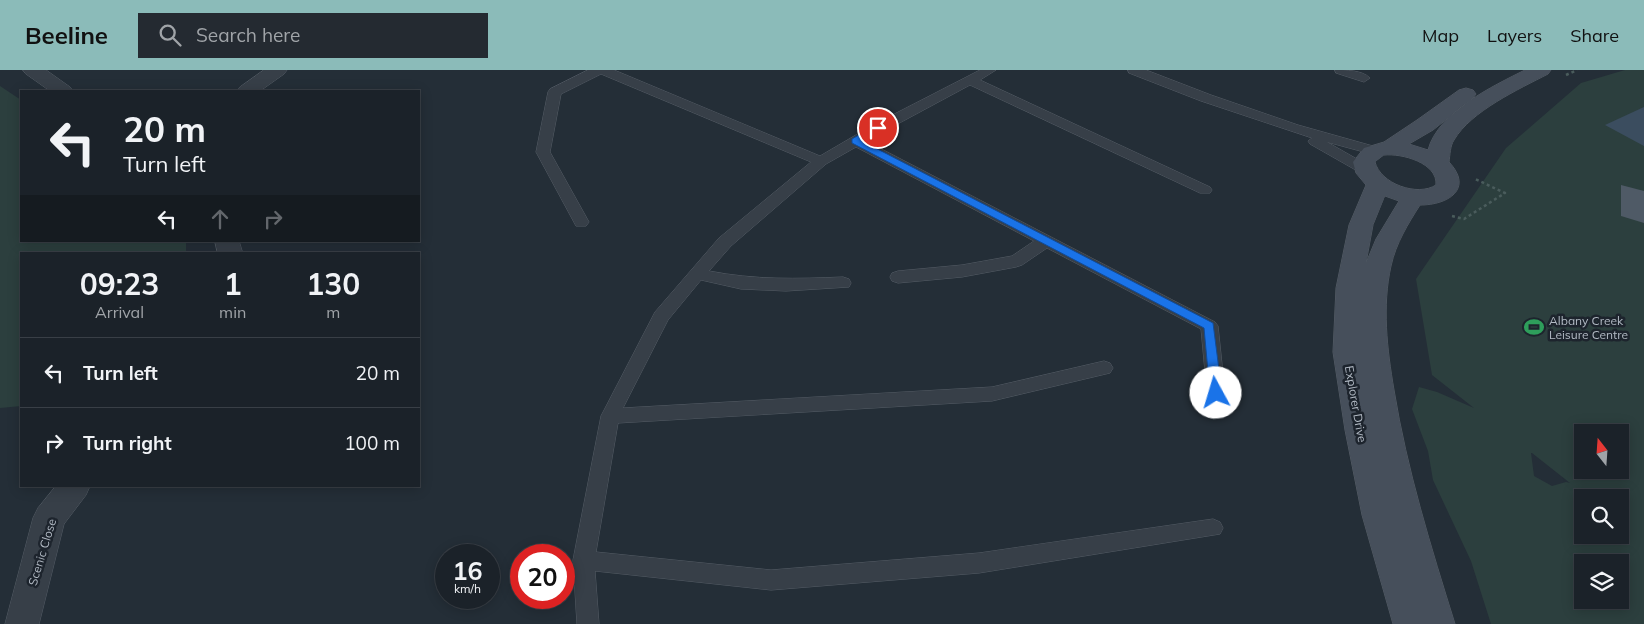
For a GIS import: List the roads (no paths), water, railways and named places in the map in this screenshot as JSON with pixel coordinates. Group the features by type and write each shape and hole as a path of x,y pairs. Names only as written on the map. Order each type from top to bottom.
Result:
{"street":[{"path":"33,70 62,90"},
{"path":"248,90 277,70"},
{"path":"1377,163 1407,135 1425,125 1455,101 1504,70"},
{"path":"1437,164 1442,142 1452,128 1471,111 1504,89 1542,70"},
{"path":"1414,152 1437,164 1448,178 1449,185 1445,191 1433,196 1401,194 1377,163 1414,152"},
{"name":"Explorer Drive","path":"1377,163 1361,225 1349,288 1347,352 1360,430 1378,515 1410,624"},
{"name":"Explorer Drive","path":"1414,196 1390,232 1378,267 1373,306 1374,350 1383,420 1405,516 1438,624"},
{"name":"Scenic Close","path":"22,624 49,518 75,487"}],"lane":[{"path":"581,222 543,152 555,92 598,70"},
{"path":"603,70 821,161"},
{"path":"588,624 584,560 610,416 661,316 725,242 821,161 990,70"},
{"path":"1134,70 1206,98 1293,128 1377,163"},
{"path":"1341,70 1364,78"},
{"path":"971,81 1205,190"},
{"path":"1293,128 1377,163"},
{"path":"855,141 1209,326 1216,393"},
{"path":"898,277 962,271 1016,261 1046,241"},
{"path":"698,274 741,284 843,283"},
{"path":"610,416 992,394 1104,368"},
{"path":"584,560 771,580 979,563 1214,528"}],"water":[{"path":"1644,107 1644,146 1605,125"}],"place":[{"name":"Albany Creek Leisure Centre","path":"1534,327"}]}
